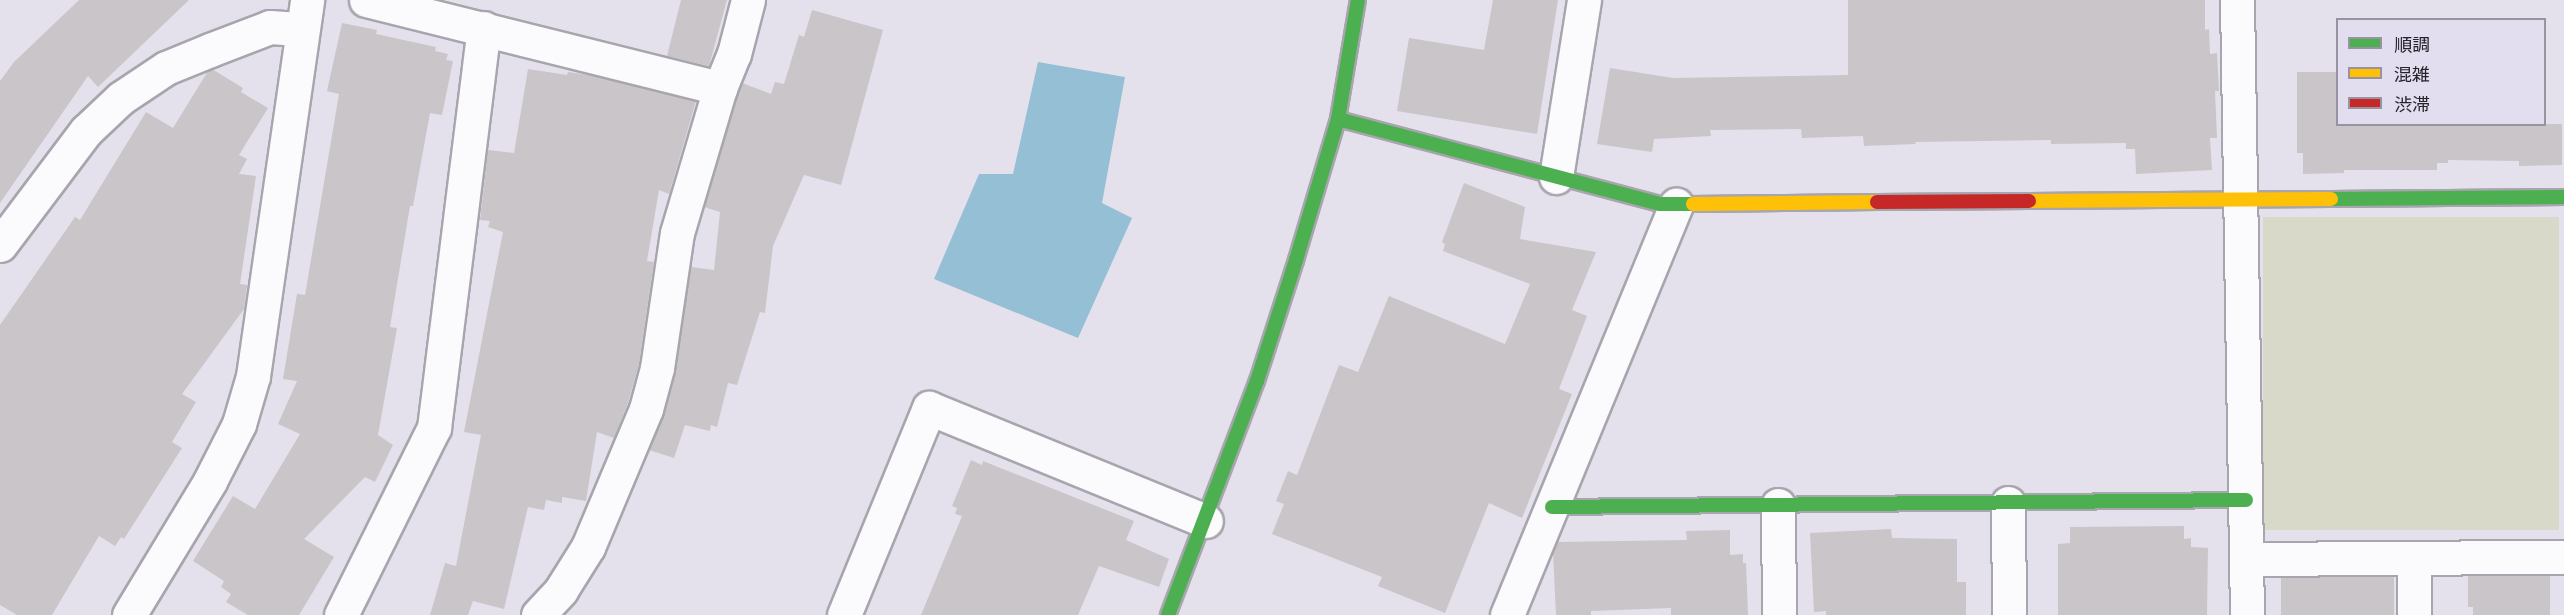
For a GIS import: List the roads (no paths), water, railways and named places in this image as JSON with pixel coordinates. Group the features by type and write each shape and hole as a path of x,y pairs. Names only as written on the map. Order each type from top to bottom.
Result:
{"street":[{"path":"366,0 720,88"},
{"path":"538,615 561,590 588,548 646,408 657,368 677,233 720,88 734,54 748,0"},
{"path":"1168,615 1206,521 1261,370 1338,119 1358,0"},
{"path":"1556,177 1584,0"},
{"path":"2237,0 2247,615"},
{"path":"0,245 86,131 121,98 166,68 304,14 253,376 239,423 210,481 129,615"},
{"path":"341,615 434,428 484,28"},
{"path":"1338,119 1660,204 2564,197"},
{"path":"1507,615 1676,204"},
{"path":"844,615 928,408 1206,521"},
{"path":"1552,507 2246,500"},
{"path":"2008,503 2009,615"},
{"path":"1778,505 1779,615"},
{"path":"2247,559 2564,557"},
{"path":"2414,558 2414,615"}],"water":[{"path":"1038,62 1125,77 1102,203 1132,218 1078,338 934,279 979,174 1013,174"}]}
